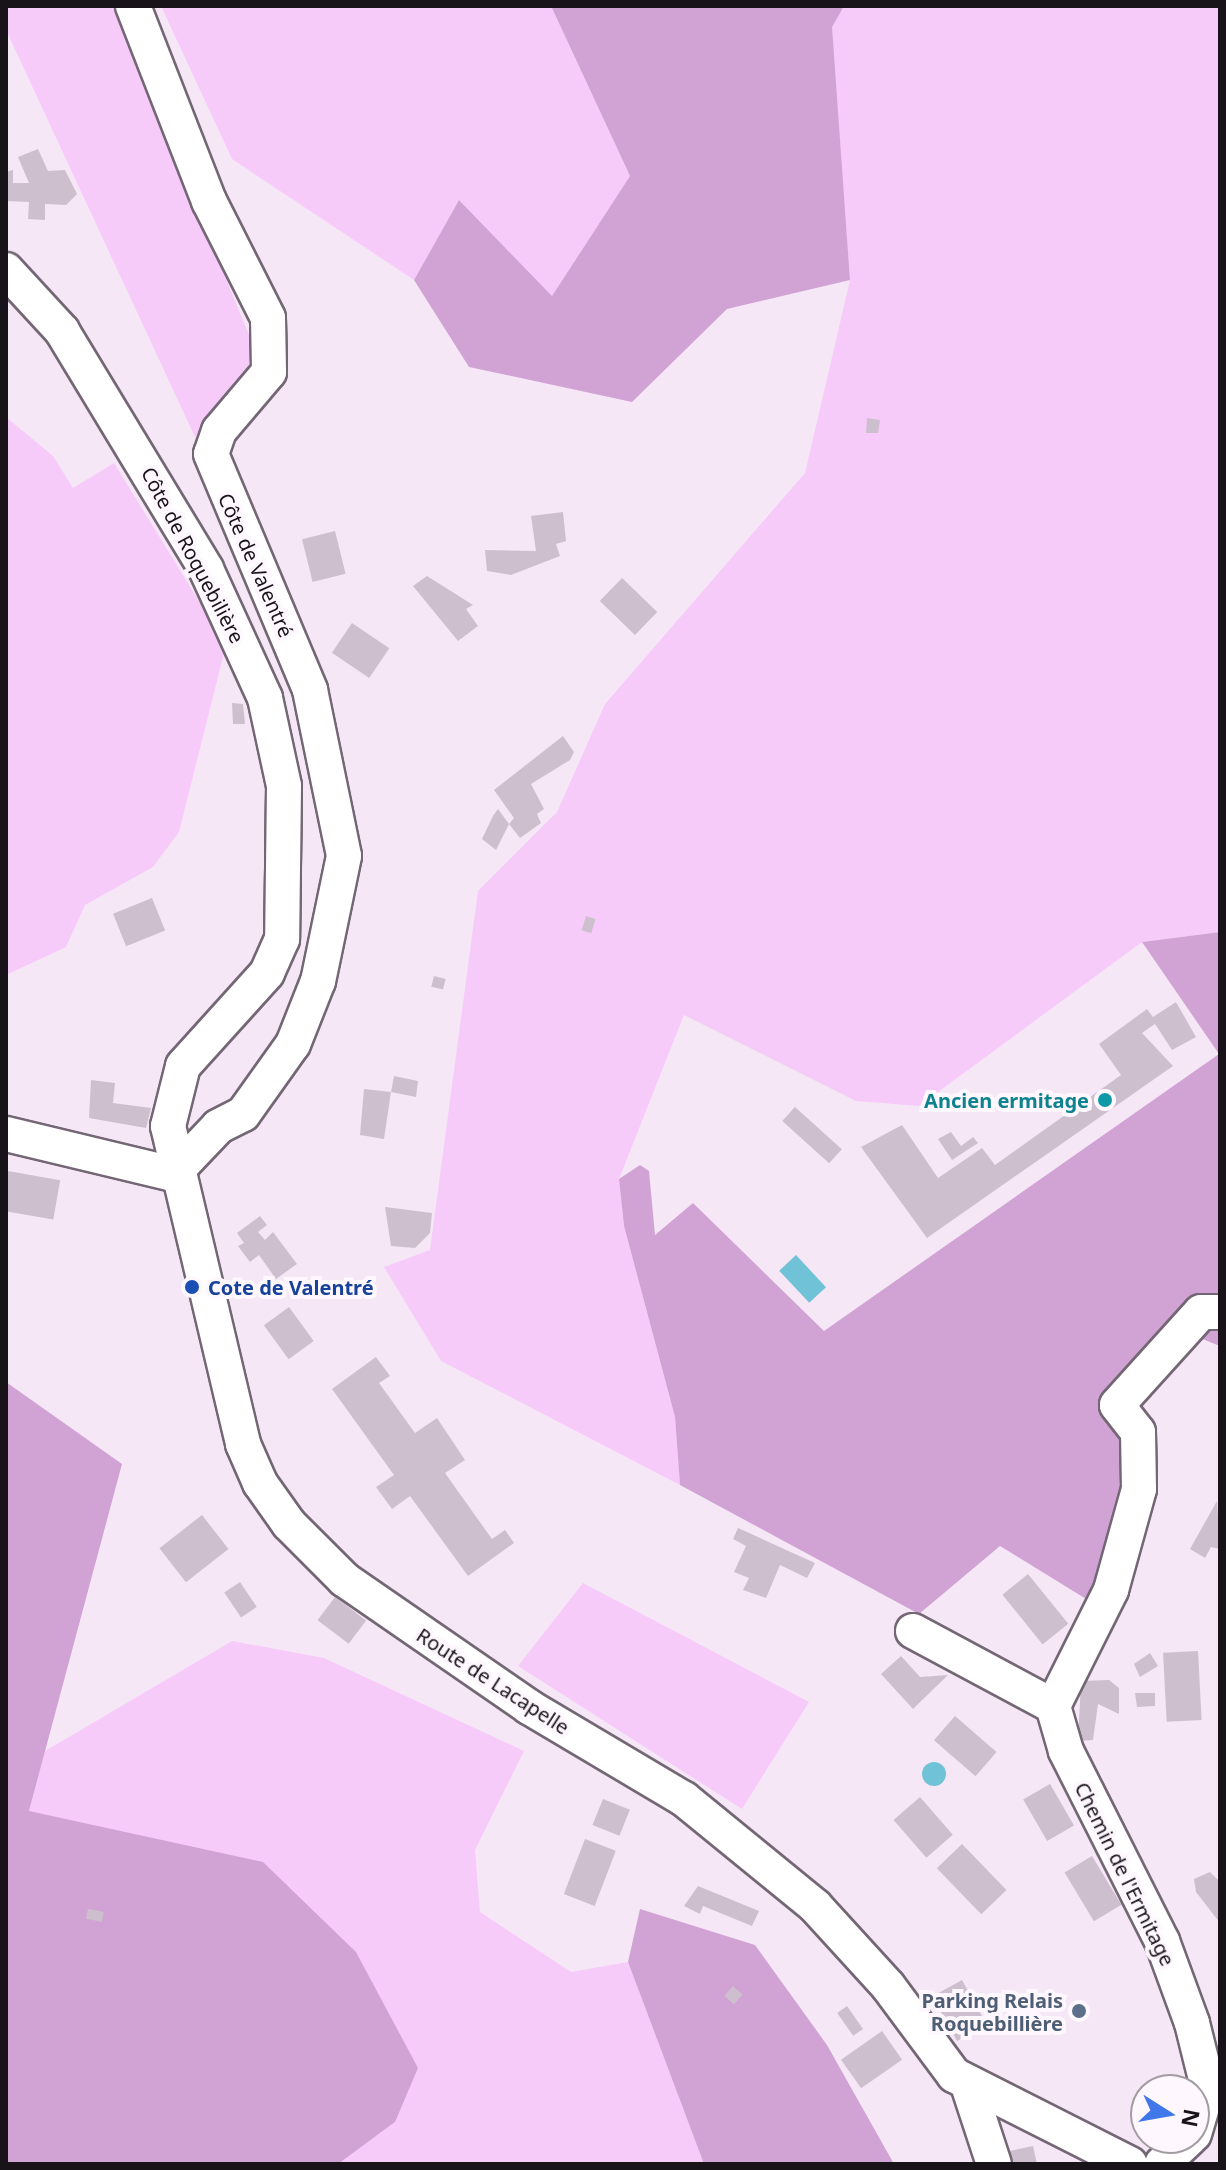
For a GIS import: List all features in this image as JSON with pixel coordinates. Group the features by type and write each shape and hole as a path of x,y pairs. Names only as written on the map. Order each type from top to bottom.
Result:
{"street":[{"name":"Côte de Valentré","path":"133,6 209,201 268,318 269,372 219,431 211,454 310,690 344,856 318,981 293,1044 243,1114 218,1127 177,1172"},
{"name":"Côte de Roquebilière","path":"6,270 62,331 206,569 265,698 284,786 282,939 267,973 183,1066 168,1126 177,1172"},
{"path":"168,1126 218,1127"},
{"path":"6,1134 177,1172"},
{"name":"Route de Lacapelle","path":"177,1172 205,1266 243,1444 289,1524 345,1580 434,1643 744,1845 819,1910 888,1986 946,2068 967,2082 1130,2164"},
{"path":"913,1631 1053,1706 1111,1590 1139,1489 1138,1432 1117,1405 1201,1312 1220,1312"},
{"name":"Chemin de l'Ermitage","path":"1053,1706 1066,1751 1162,1941 1192,2023 1205,2074"},
{"path":"967,2082 994,2164"}],"shaded area":[{"path":"6,6 111,6 115,13 255,349 243,378 195,437 6,30"},
{"path":"161,6 551,6 630,176 552,296 459,200 414,280 232,159"},
{"path":"551,6 844,6 832,27 850,280 727,309 632,402 469,367 414,280 459,200 552,296 630,176"},
{"path":"844,6 1220,6 1220,932 1142,942 919,1106 856,1101 684,1015 619,1179 624,1226 675,1417 680,1485 441,1361 384,1267 430,1250 478,891 557,812 605,704 805,473 850,280 831,27"},
{"path":"6,417 53,456 73,488 114,463 226,645 179,832 153,867 85,905 66,947 6,975"},
{"path":"1220,932 1220,1346 1172,1327 1126,1432 1128,1490 1091,1602 1000,1546 919,1614 680,1485 675,1417 624,1226 619,1179 640,1165 649,1171 655,1235 693,1203 824,1331 1219,1054 1142,942"},
{"path":"6,1382 122,1464 29,1811 263,1862 356,1952 418,2068 395,2122 338,2164 6,2164"},
{"path":"583,1583 809,1702 742,1809 518,1666"},
{"path":"232,1641 324,1658 524,1751 475,1850 480,1912 571,1972 628,1962 704,2164 338,2164 395,2122 29,1811 45,1751"},
{"path":"640,1909 755,1945 827,2045 894,2164 704,2164 628,1962"}],"water":[{"path":"796,1255 826,1287 809,1303 779,1271"},
{"path":"934,1762 943,1765 946,1774 943,1783 934,1786 925,1783 922,1774 925,1765"}],"building":[{"path":"38,149 48,171 65,170 77,194 66,205 45,204 45,220 28,219 29,202 6,201 6,172 13,170 13,183 29,183 18,157"},
{"path":"867,418 880,420 878,433 866,433"},
{"path":"563,512 566,541 556,544 560,556 511,575 487,571 485,550 536,551 531,516"},
{"path":"335,531 346,574 313,582 302,539"},
{"path":"427,576 473,605 466,609 478,626 458,641 413,586"},
{"path":"622,578 657,612 635,635 600,601"},
{"path":"352,623 389,648 369,678 332,653"},
{"path":"232,703 243,704 245,724 233,724"},
{"path":"563,736 574,752 570,760 531,784 544,809 537,814 541,823 520,838 509,824 514,818 494,790"},
{"path":"498,809 509,824 496,850 482,839"},
{"path":"152,898 165,930 126,946 113,914"},
{"path":"586,916 596,919 591,933 582,930"},
{"path":"434,976 446,979 443,990 431,987"},
{"name":"Ancien ermitage","path":"1176,1002 1196,1037 1172,1050 1155,1024 1142,1033 1173,1066 927,1238 861,1147 902,1125 938,1178 982,1148 995,1165 1121,1075 1099,1044 1147,1009 1153,1017"},
{"path":"394,1076 418,1081 416,1097 391,1092"},
{"path":"91,1080 115,1083 113,1103 151,1108 146,1128 89,1118"},
{"path":"364,1089 391,1092 384,1139 360,1135"},
{"path":"795,1107 842,1149 829,1163 782,1121"},
{"path":"951,1132 961,1146 973,1137 978,1143 952,1160 938,1139"},
{"path":"8,1171 60,1180 53,1220 6,1211"},
{"path":"385,1207 432,1213 430,1233 415,1248 391,1246"},
{"path":"260,1216 267,1225 258,1232 265,1240 273,1232 297,1264 276,1279 259,1255 250,1262 238,1246 244,1243 237,1233"},
{"path":"289,1307 314,1341 289,1359 264,1325"},
{"path":"376,1357 390,1376 379,1383 415,1433 437,1418 465,1460 445,1473 492,1539 505,1530 514,1543 468,1576 410,1496 392,1509 376,1487 394,1475 332,1389"},
{"path":"1217,1501 1220,1549 1211,1547 1205,1558 1190,1549"},
{"path":"202,1515 228,1549 186,1582 159,1548"},
{"path":"738,1528 815,1563 807,1578 780,1565 766,1598 743,1590 749,1578 734,1572 746,1546 733,1539"},
{"path":"1028,1574 1068,1624 1043,1645 1002,1595"},
{"path":"240,1582 257,1607 241,1617 224,1593"},
{"path":"335,1597 366,1620 349,1644 318,1620"},
{"path":"1198,1651 1202,1720 1167,1722 1163,1653"},
{"path":"1150,1653 1158,1666 1140,1677 1134,1664"},
{"path":"901,1656 920,1677 948,1675 913,1709 881,1674"},
{"path":"1109,1680 1119,1688 1119,1714 1098,1704 1093,1740 1078,1741 1081,1681"},
{"path":"1135,1693 1155,1693 1155,1706 1137,1707"},
{"path":"955,1716 997,1752 976,1776 934,1740"},
{"path":"1050,1784 1074,1826 1047,1841 1023,1800"},
{"path":"920,1797 953,1835 926,1858 894,1820"},
{"path":"603,1799 630,1810 619,1836 593,1825"},
{"path":"585,1839 616,1851 595,1906 564,1894"},
{"path":"962,1844 1006,1890 981,1914 937,1868"},
{"path":"1092,1856 1121,1905 1094,1921 1065,1872"},
{"path":"1210,1872 1220,1882 1220,1923 1196,1892 1194,1879"},
{"path":"698,1886 759,1911 752,1926 703,1906 700,1914 684,1906"},
{"path":"88,1909 104,1912 102,1922 86,1919"},
{"path":"962,1980 987,2025 957,2041 932,1996"},
{"path":"733,1986 743,1995 734,2004 724,1996"},
{"path":"847,2006 863,2029 853,2036 837,2013"},
{"path":"882,2031 902,2060 861,2088 841,2060"},
{"path":"1033,2146 1037,2164 1007,2164 1009,2151"}],"place":[{"name":"Ancien ermitage","path":"1105,1100"},
{"name":"Cote de Valentré","path":"192,1287"},
{"name":"Parking Relais Roquebillière","path":"1079,2011"}]}
